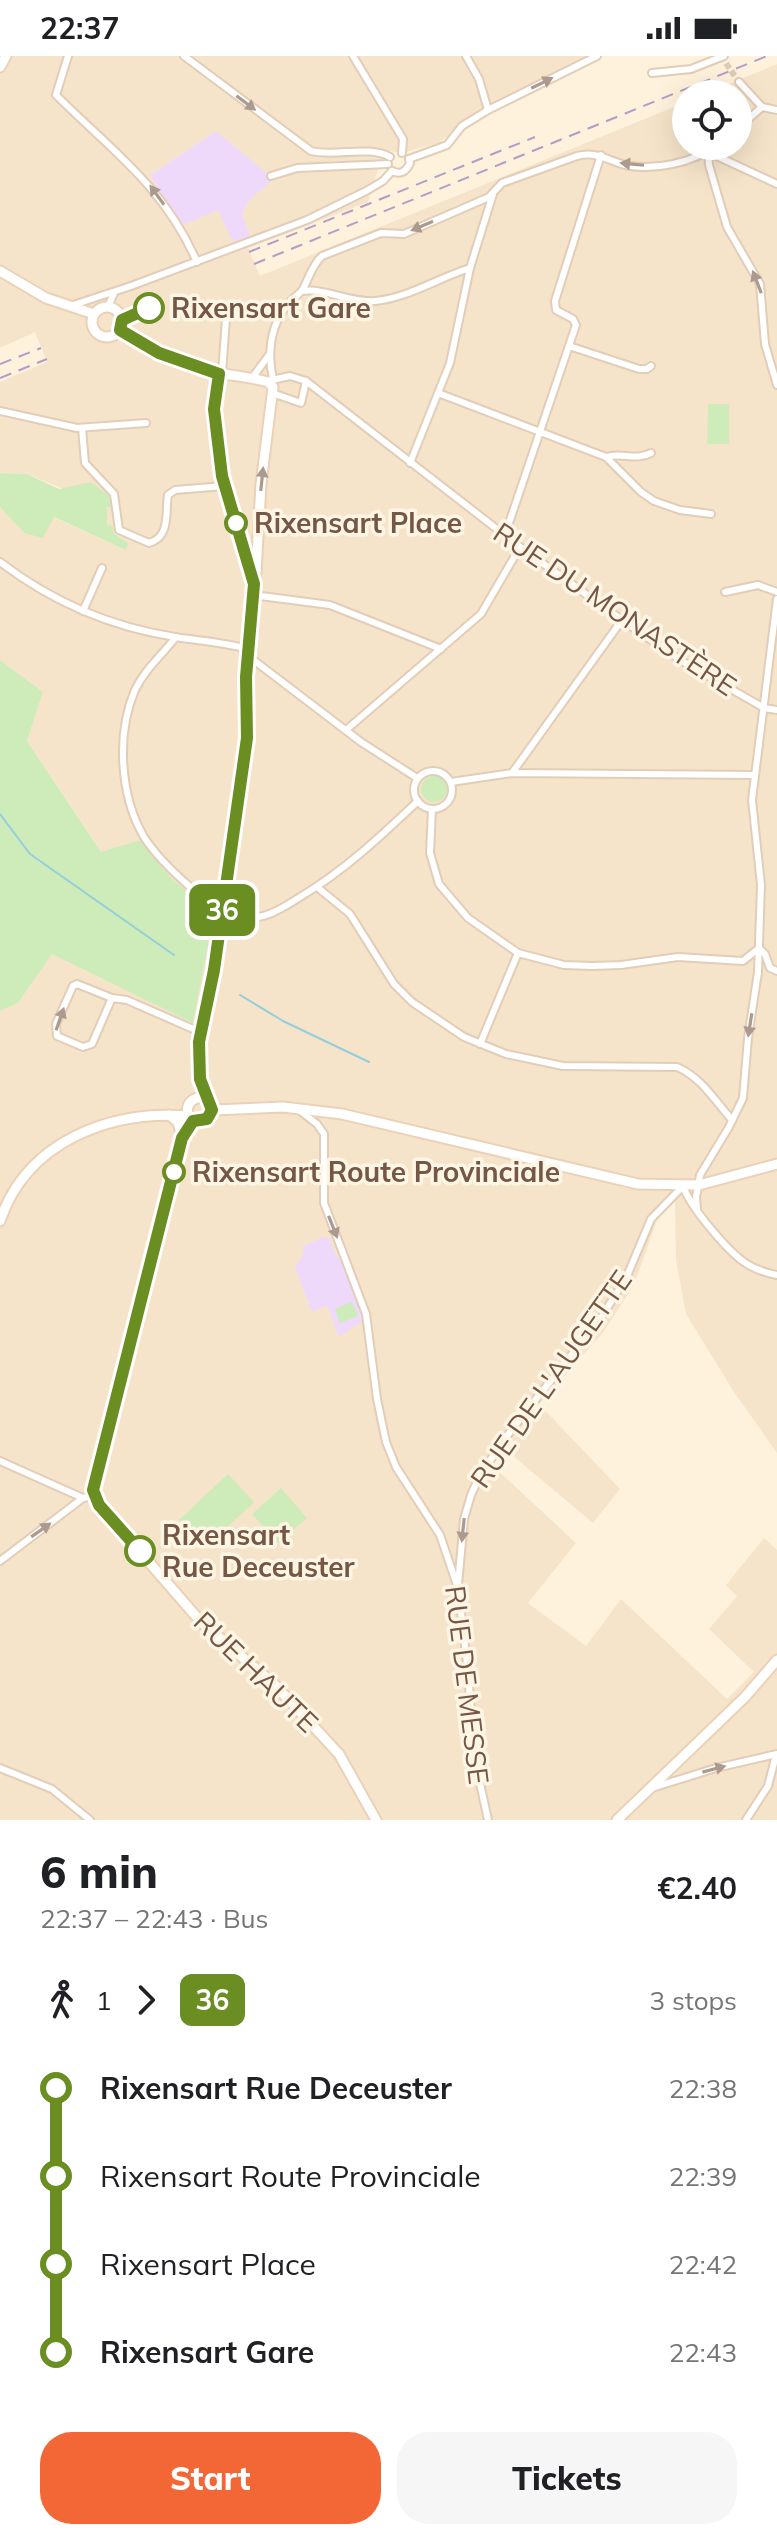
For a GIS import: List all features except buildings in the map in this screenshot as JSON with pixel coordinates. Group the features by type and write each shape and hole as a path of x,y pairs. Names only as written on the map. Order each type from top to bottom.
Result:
{"street":[{"path":"0,67 6,56"},
{"path":"68,56 56,95 144,178 188,242 197,262"},
{"path":"70,306 197,262 345,203 383,181 390,164 395,153 402,153 410,163 400,173 390,164 373,152 331,154 311,151 184,56"},
{"path":"194,64 200,56"},
{"path":"353,56 403,139 402,153"},
{"path":"466,56 479,79 488,110"},
{"path":"409,159 447,145 462,126 488,110 597,56"},
{"path":"652,73 691,69 724,56"},
{"path":"752,96 762,107 777,110"},
{"path":"752,116 762,107"},
{"path":"410,463 450,363 470,268 493,194 499,185 581,155 601,155 631,165 673,164 691,160"},
{"path":"505,535 576,322 556,310 555,301 601,155"},
{"path":"709,160 727,227 760,284 765,344 777,385"},
{"path":"725,160 777,184"},
{"path":"271,176 297,168 390,164"},
{"path":"212,1110 206,1098 198,1058 200,1032 214,970 247,738 248,653 256,542 273,387 269,355 277,323 283,311 302,291 322,256 381,233 404,234 493,194"},
{"path":"302,291 316,290 350,300 377,301 396,297 470,268"},
{"path":"0,271 39,295 94,314"},
{"path":"108,307 114,293"},
{"path":"108,307 121,316 120,330 111,337 101,336 93,328 94,314 108,307"},
{"path":"226,319 214,409 224,486 254,590"},
{"path":"120,330 159,353 220,373 270,380 290,376 306,381 301,403 272,393"},
{"path":"569,346 639,369 651,366"},
{"path":"252,378 269,355"},
{"name":"RUE DU MONASTÈRE","path":"306,381 520,547 622,620 682,661 764,708 777,710"},
{"path":"438,393 606,457 635,487 654,501 680,510 711,514"},
{"path":"0,411 82,428 146,423"},
{"path":"82,428 85,463 114,494 119,530 134,539 149,543 160,536 166,524 168,495 175,490 224,486"},
{"path":"606,457 641,458 651,453"},
{"path":"242,543 250,545 256,542"},
{"path":"346,730 481,614 520,547"},
{"path":"0,562 52,596 83,611 176,637 221,641 248,653 346,730 417,778"},
{"path":"83,611 102,568"},
{"path":"725,592 758,585 777,592"},
{"path":"254,590 330,605 441,649"},
{"path":"697,1209 700,1175 743,1098 759,948 761,885 753,825 755,775 777,599"},
{"path":"512,773 622,620"},
{"path":"176,637 144,674 131,704 124,746 127,789 139,827 154,851 174,873 222,914 253,918 266,916 317,887 370,846 418,801"},
{"path":"431,770 445,775 451,782 448,801 432,809 418,801 415,791 417,778 431,770"},
{"path":"451,782 512,773 755,775"},
{"path":"432,809 430,853 439,884 468,918 518,953 564,965 592,966 678,957 743,961 759,948"},
{"path":"317,887 350,914 370,942 387,975 412,1002 464,1037 506,1054 563,1066 677,1067 699,1081 732,1120"},
{"path":"759,948 770,968 777,971"},
{"path":"480,1044 518,953"},
{"path":"112,998 92,1044 83,1047 57,1036 56,1024 73,986 77,984 112,998 127,1000 200,1032"},
{"path":"0,1561 83,1498 94,1496 95,1481 182,1138 191,1118 187,1105 190,1100 206,1098"},
{"path":"212,1110 296,1107 342,1114 638,1184 699,1185 777,1164"},
{"name":"RUE DE MESSE","path":"296,1107 324,1134 324,1203 366,1314 386,1442 396,1467 440,1535 458,1588 476,1770 488,1820"},
{"path":"0,1221 4,1199 38,1162 79,1133 116,1120 168,1114 207,1119 212,1110"},
{"path":"168,1114 178,1122 182,1138"},
{"path":"683,1186 697,1209 745,1263 777,1275"},
{"name":"RUE DE L'AUGETTE","path":"458,1588 464,1519 480,1475 512,1429 601,1318 627,1276 651,1219 683,1186"},
{"path":"0,1461 83,1498"},
{"name":"RUE HAUTE","path":"94,1496 201,1622 275,1685 339,1754 376,1820"},
{"path":"617,1820 745,1697 777,1660"},
{"path":"652,1788 776,1754 768,1786 746,1820"},
{"path":"0,1768 52,1789 90,1820"}],"shaded area":[{"path":"0,56 590,56 493,104 438,143 402,153 384,150 368,202 248,248 260,276 672,108 672,160 752,160 752,80 739,80 777,64 777,1453 734,1392 686,1314 676,1260 675,1201 657,1220 634,1285 602,1334 539,1404 620,1489 593,1523 505,1449 491,1464 576,1543 528,1603 586,1646 621,1599 727,1699 754,1672 709,1629 737,1596 726,1585 764,1538 777,1550 777,1820 0,1820 0,1011 18,1003 52,953 214,913 173,880 140,840 102,853 27,741 43,692 0,660 0,507 24,533 53,517 126,550 127,543 107,525 107,507 27,474 0,473 0,382 47,362 35,332 0,348"},
{"path":"216,131 274,179 250,199 242,214 250,236 233,242 218,210 181,226 150,175"},
{"path":"323,1237 329,1238 336,1255 344,1263 364,1320 339,1337 327,1305 312,1312 295,1267 304,1253 302,1247"}],"green space":[{"path":"708,404 729,404 729,444 707,444"},
{"path":"0,473 27,474 59,489 91,482 112,498 113,507 107,507 107,525 113,526 114,533 128,543 126,550 54,517 43,538 24,533 0,507"},
{"path":"0,660 43,692 27,741 101,852 140,840 173,880 214,913 193,1023 52,954 18,1003 0,1011"},
{"path":"434,776 443,780 447,789 443,798 434,802 425,798 421,789 425,780"},
{"path":"352,1302 358,1316 340,1323 335,1309"},
{"path":"228,1474 254,1502 205,1548 179,1520"},
{"path":"281,1488 307,1518 278,1543 252,1514"}],"waterway":[{"path":"0,814 30,854 174,955"},
{"path":"240,995 283,1021 369,1062"}],"tunnel":[{"path":"721,56 738,80"}],"railway":[{"path":"254,264 767,56"},
{"path":"249,252 535,137"},
{"path":"0,364 41,348"},
{"path":"0,378 47,359"}],"bus line":[{"name":"36","path":"140,1551 99,1505 93,1490 182,1138 193,1121 202,1122 212,1110 200,1079 199,1042 214,970 247,738 246,677 254,584 222,476 214,409 219,374 159,353 120,330 122,320 149,308"}],"place":[{"name":"Rixensart Gare","path":"149,308"},
{"name":"Rixensart Place","path":"236,523"},
{"name":"Rixensart Route Provinciale","path":"174,1172"},
{"name":"Rixensart Rue Deceuster","path":"140,1551"}]}
